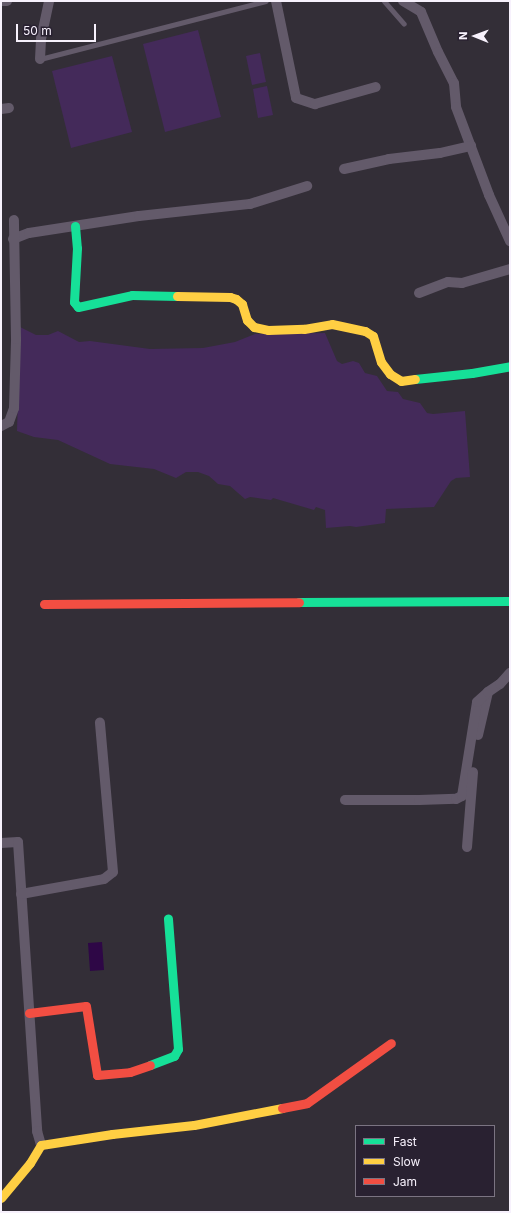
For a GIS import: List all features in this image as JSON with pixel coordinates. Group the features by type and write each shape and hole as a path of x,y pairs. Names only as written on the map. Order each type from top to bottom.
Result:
{"street":[{"path":"1,1 7,1"},
{"path":"40,59 41,39 49,1"},
{"path":"276,1 296,98 315,104 376,87"},
{"path":"403,1 421,12 428,24 438,52 454,83 456,107 472,146 489,195 510,241"},
{"path":"344,169 389,159 440,153 472,146"},
{"path":"13,239 29,232 250,204 306,186"},
{"path":"1,426 8,422 14,408 16,339 13,239 14,220"},
{"path":"75,226 77,248 74,302 78,307 83,308 132,295 230,297 236,299 242,304 247,320 254,327 268,330 304,329 332,324 344,325 365,331 373,336 381,362 390,374 401,381 472,373 510,366"},
{"path":"419,293 448,282 462,283 510,269"},
{"path":"44,604 510,601"},
{"path":"345,800 456,799 462,796 477,702 500,684 510,672"},
{"path":"467,847 474,757 478,731 488,692"},
{"path":"21,894 104,879 113,872 100,723"},
{"path":"1,843 18,842 37,1131 41,1145 30,1163 1,1198"},
{"path":"29,1013 86,1006 97,1076 130,1072 174,1056 178,1049 168,918"},
{"path":"41,1145 112,1134 194,1125 307,1103 391,1043"}],"lane":[{"path":"40,59 266,1"},
{"path":"384,1 404,24"}],"shaded area":[{"path":"198,30 221,117 165,132 143,44"},
{"path":"260,53 266,82 252,85 246,56"},
{"path":"112,56 132,132 71,148 52,71"},
{"path":"267,86 273,115 258,118 253,89"},
{"path":"20,327 36,335 48,335 58,331 79,342 90,341 150,349 203,348 235,342 255,334 325,333 337,361 342,364 353,361 359,363 365,373 377,376 387,391 398,392 403,399 420,403 427,413 433,414 465,411 470,477 456,478 451,481 434,507 386,509 385,523 356,527 326,528 325,510 316,507 314,510 273,498 271,500 250,497 245,499 230,486 218,484 209,476 198,472 186,472 176,478 154,469 110,464 58,440 34,437 17,431"},
{"path":"102,942 104,970 90,971 88,943"}],"traffic: fast":[{"path":"75,226 77,248 74,302 78,307 132,295 177,296"},
{"path":"415,379 472,373 510,366"},
{"path":"299,602 510,601"},
{"path":"150,1065 174,1056 178,1049 168,918"}],"traffic: slow":[{"path":"177,296 230,297 236,299 242,304 247,320 254,327 268,330 304,329 332,324 365,331 373,336 381,362 390,374 401,381 415,379"},
{"path":"1,1198 30,1163 41,1145 112,1134 194,1125 282,1108"}],"traffic: jam":[{"path":"44,604 299,602"},
{"path":"29,1013 86,1006 97,1075 130,1072 150,1065"},
{"path":"282,1108 307,1103 391,1043"}]}
